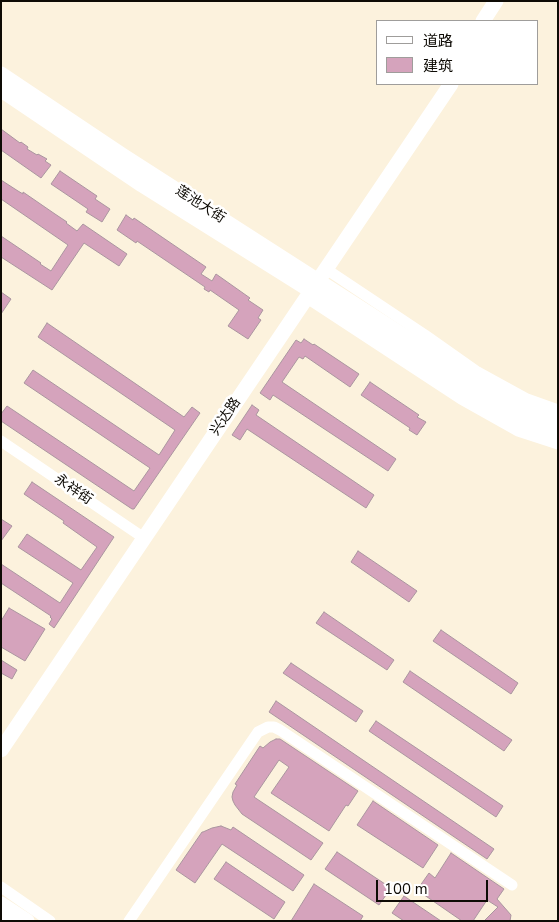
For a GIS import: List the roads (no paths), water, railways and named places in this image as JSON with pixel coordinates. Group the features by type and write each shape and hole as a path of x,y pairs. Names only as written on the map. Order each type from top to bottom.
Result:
{"main road":[{"path":"484,20 496,1"},
{"path":"494,20 506,1"},
{"name":"莲池大街","path":"1,74 122,155 358,319 396,337"},
{"name":"兴达路","path":"1,750 141,536 310,286 440,85"},
{"name":"兴达路","path":"310,286 326,268 450,85"},
{"name":"莲池大街","path":"1,90 142,184 310,286"},
{"path":"396,337 499,397 532,413 558,422"},
{"path":"396,337 480,400 525,423 558,435"},
{"name":"兴达路","path":"1,736 141,536"},
{"path":"1,904 26,921"}],"street":[{"path":"326,268 425,334 476,371 527,399 558,410"},
{"path":"310,286 461,399 518,431 558,444"},
{"name":"永祥街","path":"1,442 141,536"},
{"path":"129,921 258,732 268,727 280,730 512,885"},
{"path":"1,887 50,921"}]}
